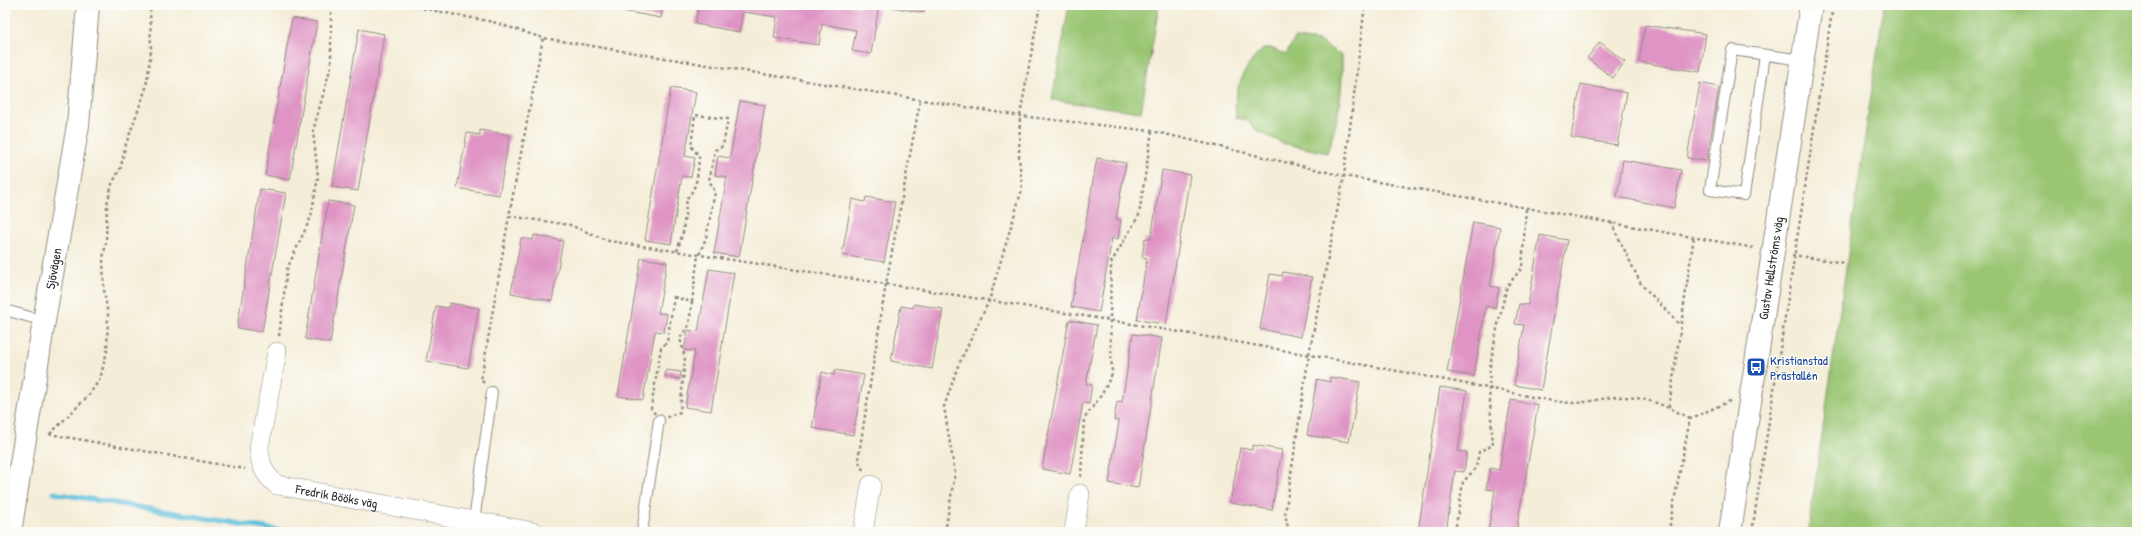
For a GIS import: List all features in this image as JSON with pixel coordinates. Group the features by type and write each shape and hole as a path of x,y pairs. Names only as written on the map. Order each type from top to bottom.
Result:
{"street":[{"name":"Sjövägen","path":"10,532 44,321 78,125 88,5"},
{"name":"Gustav Hellströms väg","path":"1730,532 1811,5"},
{"path":"263,470 258,447 277,352"},
{"name":"Fredrik Bööks väg","path":"263,470 277,485 534,532"},
{"path":"863,532 871,485"},
{"path":"1074,532 1080,494"}],"lane":[{"path":"1765,55 1744,195 1710,190 1732,50 1802,60"},
{"path":"5,310 44,321"},
{"path":"474,521 492,392"},
{"path":"642,532 659,420"}],"path":[{"path":"50,434 88,396 100,379 107,350 108,315 104,290 104,258 107,204 112,184 121,167 125,147 146,88 152,51 150,5"},
{"path":"277,352 287,269 311,217 318,176 313,131 331,66 331,5"},
{"path":"405,5 494,22 543,38 715,65 920,101 1020,116 1152,131 1344,176 1694,236 1773,252 1845,263"},
{"path":"945,532 955,473 944,407 958,366 989,300 1022,189 1019,156 1020,116 1040,5"},
{"path":"1289,532 1285,514 1309,354 1344,176 1365,5"},
{"path":"1752,532 1833,5"},
{"path":"492,392 481,380 509,216 543,38"},
{"path":"871,485 858,460 886,284 920,101"},
{"path":"677,251 683,232 687,198 692,193 697,176 699,156 691,146 695,115 728,119 723,146 716,150 709,180 716,192 706,238 699,255 689,325 680,338 686,358 680,412 659,420 651,408 661,348 667,342 674,297 692,302"},
{"path":"1080,494 1084,419 1102,394 1112,374 1110,321 1111,263 1139,215 1152,131"},
{"path":"1455,532 1463,482 1476,468 1479,452 1493,445 1490,366 1507,286 1522,268 1526,208"},
{"path":"509,216 570,225 609,241 989,300 1309,354 1564,402 1584,403 1621,396 1669,407 1690,419"},
{"path":"1610,222 1641,284 1681,326"},
{"path":"1669,407 1694,236"},
{"path":"1690,419 1736,398"},
{"path":"1670,532 1670,522 1690,419"},
{"path":"27,431 252,471 263,470"}],"green space":[{"path":"1069,5 1159,5 1141,112 1052,100"},
{"path":"1884,5 2137,5 2137,532 1808,532"},
{"path":"1295,38 1319,41 1342,56 1342,81 1339,105 1335,129 1327,153 1282,143 1256,130 1246,120 1236,118 1235,108 1238,89 1250,63 1263,49 1271,48 1286,55"}],"building":[{"path":"618,5 663,5 661,18 617,10"},
{"path":"699,5 846,5 860,7 861,5 879,5 871,54 852,51 856,30 822,24 819,45 774,38 777,17 743,12 739,32 695,24"},
{"path":"881,5 925,5 924,13"},
{"path":"292,18 317,22 290,180 265,175"},
{"path":"1645,25 1706,34 1700,72 1639,62"},
{"path":"359,29 384,34 358,191 332,187"},
{"path":"1600,42 1625,62 1613,78 1587,58"},
{"path":"1700,83 1719,87 1707,161 1687,158"},
{"path":"1581,84 1627,93 1617,145 1571,137"},
{"path":"671,88 696,92 685,156 695,158 691,177 682,176 671,244 645,240"},
{"path":"740,101 765,105 739,257 714,253 727,177 715,175 718,156 730,158"},
{"path":"480,130 510,135 499,195 457,188 467,133 480,135"},
{"path":"1097,158 1126,163 1116,219 1121,220 1118,239 1112,238 1099,312 1071,307"},
{"path":"1623,160 1681,170 1674,208 1617,197"},
{"path":"1162,170 1190,175 1166,324 1137,320 1147,258 1142,257 1145,238 1151,239"},
{"path":"260,189 286,193 262,332 237,328"},
{"path":"866,197 895,202 884,262 842,255 852,199 865,202"},
{"path":"328,201 354,205 330,343 305,339"},
{"path":"1473,222 1500,227 1490,286 1499,288 1495,308 1486,306 1474,376 1447,372"},
{"path":"534,235 563,241 552,301 511,293 521,238 533,240"},
{"path":"1540,235 1567,240 1541,390 1514,385 1524,325 1515,324 1519,304 1528,305"},
{"path":"641,258 667,262 658,313 667,314 664,332 655,331 643,400 618,396"},
{"path":"709,269 734,273 711,411 685,407 695,351 684,350 688,330 698,332"},
{"path":"1283,272 1312,277 1301,337 1260,329 1270,274 1282,276"},
{"path":"449,303 479,308 468,368 426,361 436,306 448,308"},
{"path":"914,304 943,309 932,369 891,361 901,306 913,308"},
{"path":"1069,320 1097,325 1086,384 1092,385 1089,404 1083,403 1070,474 1042,469"},
{"path":"1133,334 1162,338 1138,488 1109,483 1119,421 1114,420 1117,401 1122,402"},
{"path":"666,370 681,372 680,379 665,377"},
{"path":"835,370 864,375 853,435 812,428 822,372 834,375"},
{"path":"1330,377 1360,382 1349,442 1307,435 1317,379 1330,382"},
{"path":"1440,387 1467,391 1458,451 1467,452 1464,472 1455,471 1446,532 1418,532"},
{"path":"1511,400 1538,405 1516,532 1488,532 1495,490 1486,489 1490,468 1499,470"},
{"path":"1253,445 1282,450 1272,510 1230,503 1240,448 1252,450"}],"waterway":[{"path":"54,493 289,532"}],"place":[{"name":"Kristianstad Prästallén","path":"1756,367"}]}
